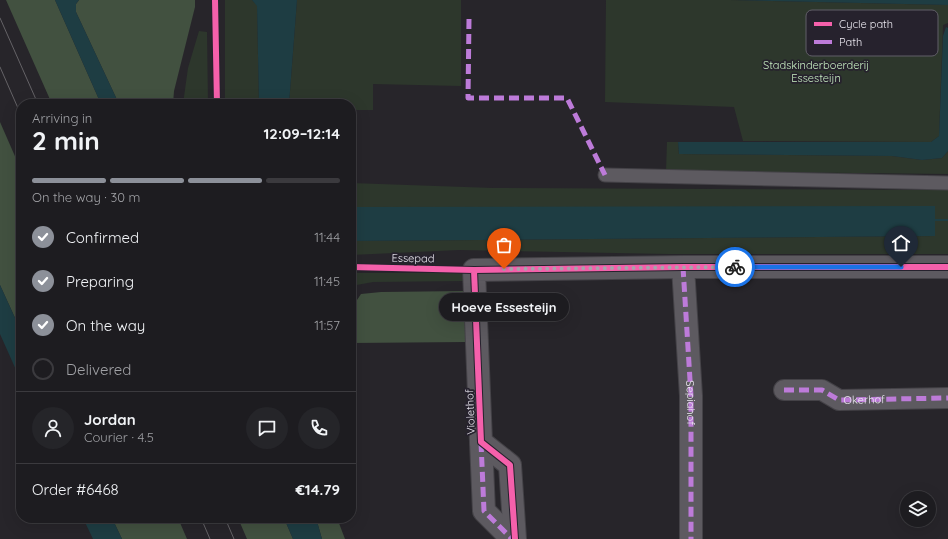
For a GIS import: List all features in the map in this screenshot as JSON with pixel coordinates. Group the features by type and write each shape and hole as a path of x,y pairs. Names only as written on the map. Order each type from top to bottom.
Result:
{"street":[{"path":"683,267 948,267"},
{"name":"Violethof","path":"514,539 484,511 474,270 683,267"},
{"name":"Sepiahof","path":"683,267 691,396 691,539"},
{"name":"Okerhof","path":"784,390 822,390 839,400 948,398"},
{"name":"Violethof","path":"481,442 510,465 514,539"}],"lane":[{"path":"605,175 948,183"}],"green space":[{"path":"6,0 55,0 99,99 50,99"},
{"path":"79,0 195,0 195,7 174,91 173,99 117,99 76,12 76,4"},
{"path":"225,0 252,0 257,5 259,99 225,99"},
{"path":"297,0 461,0 461,86 373,84 373,110 356,110 356,99 289,99"},
{"name":"Stadskinderboerderij Essesteijn","path":"606,0 729,0 948,5 948,23 943,25 939,136 931,142 743,141 734,107 605,102"},
{"path":"199,31 207,32 208,99 184,99 188,68"},
{"path":"0,122 16,159 16,320 0,285"},
{"path":"667,142 678,142 679,154 892,156 922,160 942,158 948,151 948,174 666,171"},
{"path":"356,183 493,188 948,190 948,254 668,254 459,250 356,255 356,241 934,236 935,207 356,207"},
{"path":"356,273 465,273 465,281 373,282 356,285"},
{"path":"466,291 466,342 356,343 356,302 361,294 381,292"},
{"path":"114,523 180,523 187,539 122,539"},
{"path":"240,523 286,523 293,539 247,539"},
{"path":"317,523 339,523 345,539 322,539"}],"water":[{"path":"55,0 79,0 76,4 76,12 117,99 99,99"},
{"path":"252,0 297,0 289,99 259,99 257,6"},
{"path":"735,0 948,0 948,5"},
{"path":"946,27 948,28 948,151 942,158 922,160 892,156 679,154 678,142 931,142 939,136 943,36"},
{"path":"935,206 935,219 948,219 948,221 935,221 935,236 356,241 356,207"},
{"path":"0,285 16,320 16,370 0,334"},
{"path":"85,523 114,523 122,539 93,539"},
{"path":"286,523 317,523 322,539 293,539"}],"tram line":[{"path":"0,18 36,99"},
{"path":"0,67 16,104"},
{"path":"203,523 210,539"},
{"path":"227,523 234,539"}],"marked path":[{"path":"469,19 468,98 567,98 605,175"},
{"path":"683,267 691,396 691,539"},
{"path":"784,390 822,390 839,400 948,398"},
{"path":"481,442 484,511 512,539"}],"cycle path":[{"path":"215,0 217,99"},
{"name":"Essepad","path":"356,267 474,270 683,267 948,267"},
{"path":"474,270 481,442 510,465 515,539"}],"way so far":[{"path":"504,269 735,267"}],"place":[{"name":"Hoeve Essesteijn","path":"504,269"}],"route":[{"path":"735,267 901,267"}]}
